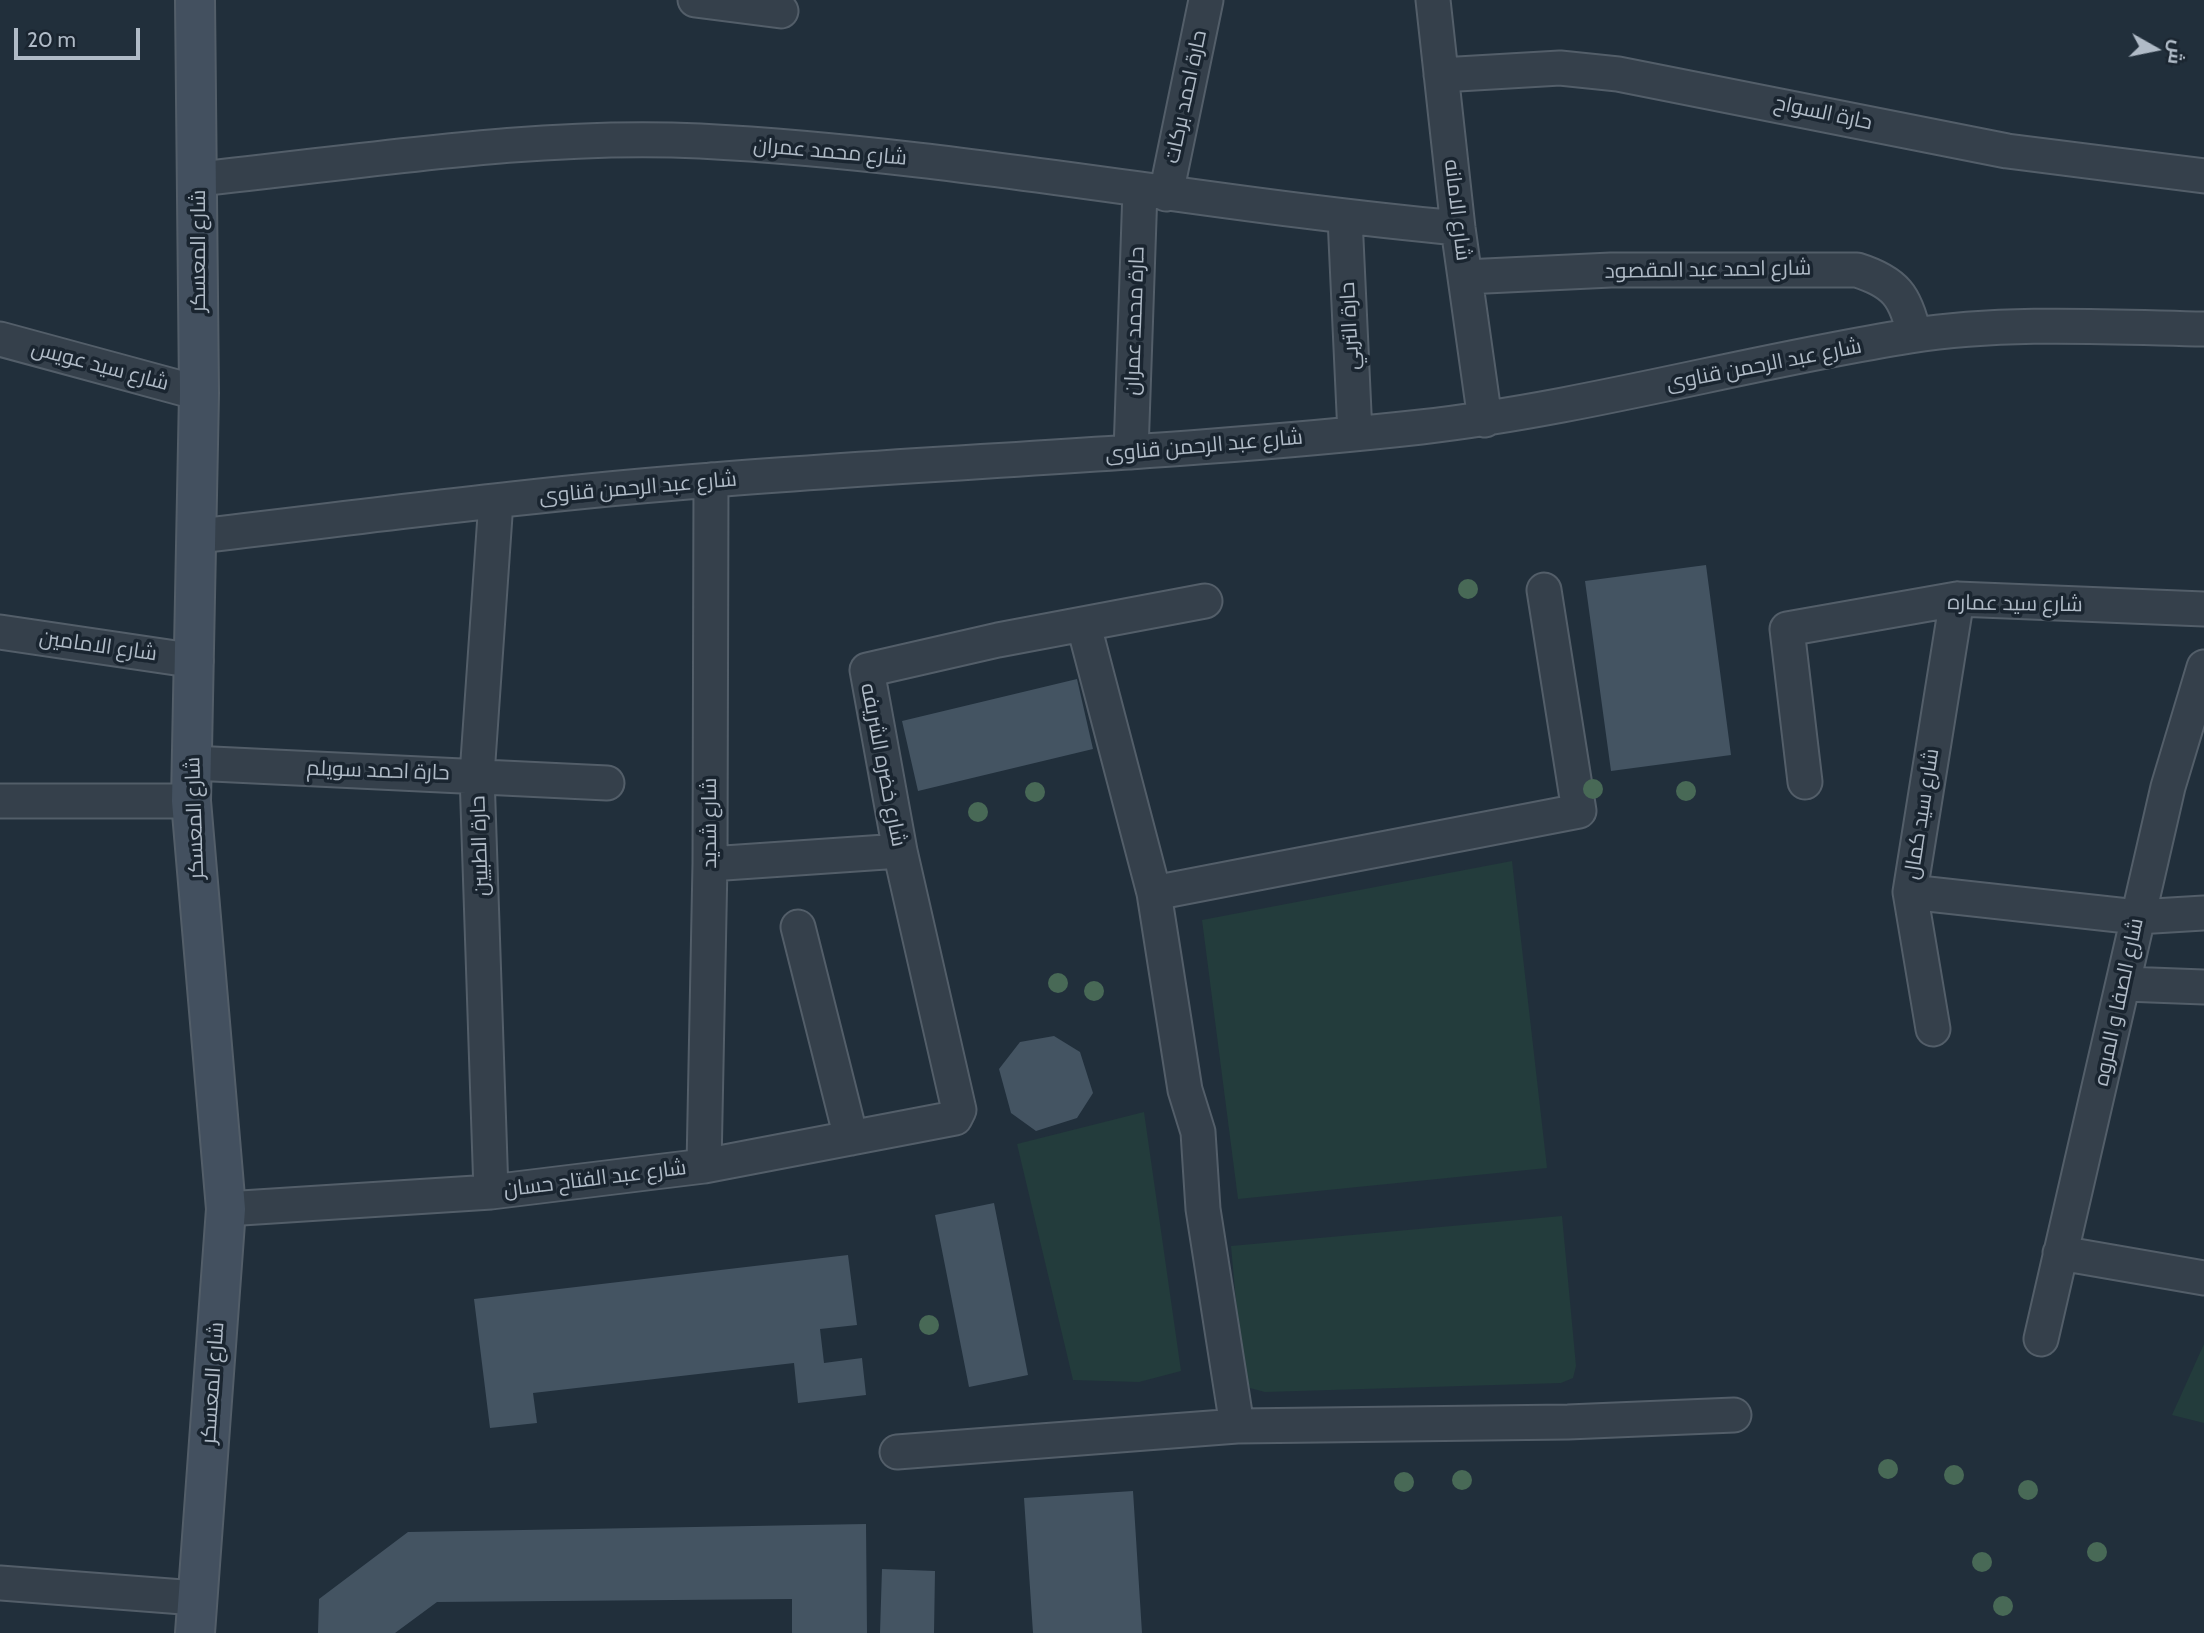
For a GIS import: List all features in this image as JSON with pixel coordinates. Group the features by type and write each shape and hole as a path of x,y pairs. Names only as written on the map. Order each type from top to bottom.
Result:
{"street":[{"name":"شارع المعسكر","path":"195,0 199,179 199,393 196,661 191,801 226,1209 195,1615"},
{"path":"695,0 781,11"},
{"name":"حارة احمد بركات","path":"1153,192 1206,0"},
{"name":"شارع الامانه","path":"1433,0 1458,228 1485,419"},
{"name":"حارة السواح","path":"1441,75 1560,68 1618,74 2007,151 2204,176"},
{"name":"شارع محمد عمران","path":"199,179 496,148 599,141 697,141 897,156 1345,218 1458,228"},
{"name":"حارة محمد عمران","path":"1131,452 1153,192"},
{"name":"حارة التربي","path":"1345,218 1355,434"},
{"name":"شارع احمد عبد المقصود","path":"1465,277 1636,269 1857,270 1879,277 1898,292 1909,312 1914,335"},
{"name":"شارع عبد الرحمن قناوى","path":"198,536 496,501 711,480 1131,452 1355,434 1485,419 1914,335 2019,328 2204,329"},
{"name":"شارع سيد عويس","path":"0,339 199,393"},
{"name":"شارع شديد","path":"704,1166 710,864 711,480"},
{"name":"حارة الطبيين","path":"491,1192 477,775 496,501"},
{"path":"1154,893 1579,811 1544,590"},
{"name":"شارع سيد عماره","path":"1805,782 1787,629 1957,599 2204,608"},
{"name":"شارع سيد كمال","path":"1933,1029 1910,892 1957,599"},
{"name":"شارع خضره الشريفه","path":"959,1115 900,851 867,670 998,640 1084,626 1205,601"},
{"path":"1084,626 1154,893 1185,1090 1198,1132 1203,1209 1237,1426"},
{"name":"شارع الامامين","path":"0,632 196,661"},
{"name":"شارع الصفا و المروه","path":"2041,1339 2125,984 2137,917 2168,787 2204,667"},
{"name":"حارة احمد سويلم","path":"192,763 607,783"},
{"path":"0,801 191,801"},
{"path":"710,864 900,851"},
{"path":"1910,892 2137,917 2204,913"},
{"path":"797,927 851,1138"},
{"path":"2125,984 2204,987"},
{"name":"شارع عبد الفتاح حسان","path":"226,1209 491,1192 704,1166 959,1115"},
{"path":"2060,1253 2204,1278"},
{"path":"897,1452 1237,1426 1568,1422 1734,1415"},
{"path":"0,1583 195,1615"}],"green space":[{"path":"1512,861 1547,1168 1238,1199 1202,920"},
{"path":"1144,1112 1181,1371 1139,1382 1073,1380 1017,1144"},
{"path":"1562,1216 1576,1366 1573,1378 1561,1383 1265,1392 1250,1388 1242,1367 1231,1246"},
{"path":"2204,1344 2204,1423 2172,1415"}],"building":[{"path":"1706,565 1731,755 1611,771 1585,581"},
{"path":"1077,679 1093,749 918,791 902,721"},
{"path":"1054,1036 1080,1052 1093,1093 1077,1118 1036,1131 1011,1113 999,1069 1020,1042"},
{"path":"994,1203 1028,1375 969,1387 935,1215"},
{"path":"848,1255 857,1325 820,1329 824,1363 862,1358 866,1395 798,1403 794,1363 533,1393 537,1423 490,1428 474,1299"},
{"path":"1133,1491 1142,1633 1033,1633 1024,1498"},
{"path":"866,1524 867,1633 792,1633 792,1599 437,1602 395,1633 318,1633 319,1599 408,1532"},
{"path":"882,1569 935,1571 934,1633 880,1633"}]}
